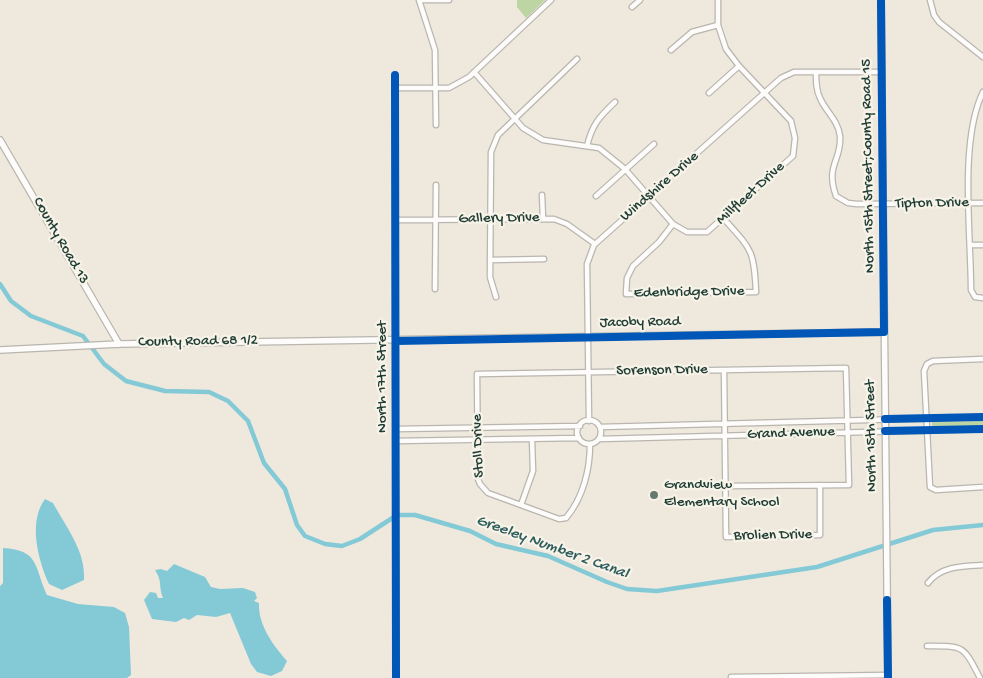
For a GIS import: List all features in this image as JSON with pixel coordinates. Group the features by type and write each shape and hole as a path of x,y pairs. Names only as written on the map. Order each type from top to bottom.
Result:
{"street":[{"path":"436,125 435,50 419,0 449,0"},
{"path":"396,88 448,88 474,72 551,0"},
{"path":"632,7 640,0"},
{"name":"Millfleet Drive","path":"673,224 687,232 707,232 724,219 793,156 795,138 792,121 739,66 726,49 718,25 718,0"},
{"name":"North 15th Street;County Road 15","path":"881,0 884,332"},
{"path":"930,0 934,15 939,22 983,57"},
{"path":"671,50 692,32 718,25"},
{"path":"496,297 490,277 491,152 498,135 516,120 577,59"},
{"path":"709,92 739,66"},
{"path":"474,72 523,128 543,140 599,148 625,169 673,224"},
{"name":"Windshire Drive","path":"588,421 587,264 595,244 780,78 794,72 882,72"},
{"name":"Tipton Drive","path":"816,72 820,98 833,118 840,136 839,147 831,171 836,196 848,203 883,205 983,203"},
{"name":"North 17th Street","path":"395,75 396,678"},
{"path":"983,92 971,130 970,203 971,290 975,297 983,298"},
{"path":"587,146 590,129 615,102"},
{"name":"County Road 13","path":"0,140 119,344"},
{"path":"596,196 654,144"},
{"path":"435,289 436,185"},
{"path":"542,195 542,218"},
{"name":"Gallery Drive","path":"396,220 554,219 567,224 595,244"},
{"name":"Edenbridge Drive","path":"673,224 659,242 633,266 627,278 626,294 756,292 754,259 747,245 724,219"},
{"path":"971,245 983,244"},
{"path":"490,260 544,259"},
{"name":"Jacoby Road","path":"396,341 884,332"},
{"name":"North 15th Street","path":"884,332 888,677"},
{"name":"County Road 68 1/2","path":"0,350 119,344 396,341"},
{"path":"983,359 933,362 926,365 924,371 929,484 931,488 936,490 983,487"},
{"name":"Sorenson Drive","path":"477,374 846,368 848,420"},
{"path":"724,370 726,486 849,485 848,420"},
{"name":"Stoll Drive","path":"477,374 478,479 483,489 488,493 559,519 566,518 581,492 587,475 590,444"},
{"name":"Grand Avenue","path":"600,427 983,417"},
{"path":"396,429 580,426 588,421 594,422 600,427 601,434 599,439 590,444 579,438 396,440"},
{"path":"579,438 580,426"},
{"name":"Grand Avenue","path":"599,439 983,429"},
{"path":"521,505 533,471 532,439"},
{"name":"Brolien Drive","path":"726,486 726,537 820,535 820,485"},
{"path":"928,583 941,572 960,566 983,565"},
{"path":"928,646 961,648 968,655 980,678"},
{"path":"730,677 888,677"}],"green space":[{"path":"517,0 545,0 526,18 517,7"},
{"path":"983,421 983,427 932,429 932,422"}],"water":[{"path":"45,499 53,503 69,530 82,559 84,569 84,580 62,590 49,584 38,553 36,541 37,519"},
{"path":"3,548 15,549 30,556 37,568 47,595 78,604 114,607 125,613 129,627 131,675 127,678 0,678 0,586 3,583"},
{"path":"174,564 205,577 211,587 220,589 243,588 255,592 257,598 254,601 259,603 261,619 267,634 287,661 282,671 271,676 257,672 251,664 230,613 216,617 197,615 189,620 184,618 176,622 152,619 144,600 150,592 156,593 158,598 163,598 159,578 155,570 167,571"}],"waterway":[{"name":"Greeley Number 2 Canal","path":"0,284 11,301 31,316 83,336 104,364 126,381 165,391 209,392 228,401 248,421 264,463 285,489 297,525 305,536 325,544 342,546 360,539 397,515 415,515 470,531 496,544 548,556 627,589 657,591 817,567 933,530 983,525"}],"cycle path":[{"path":"396,341 884,332 881,0"},
{"path":"395,75 396,678"},
{"path":"885,419 983,417"},
{"path":"885,431 983,429"},
{"path":"887,600 888,678"}],"place":[{"name":"Grandview Elementary School","path":"654,495"}]}
